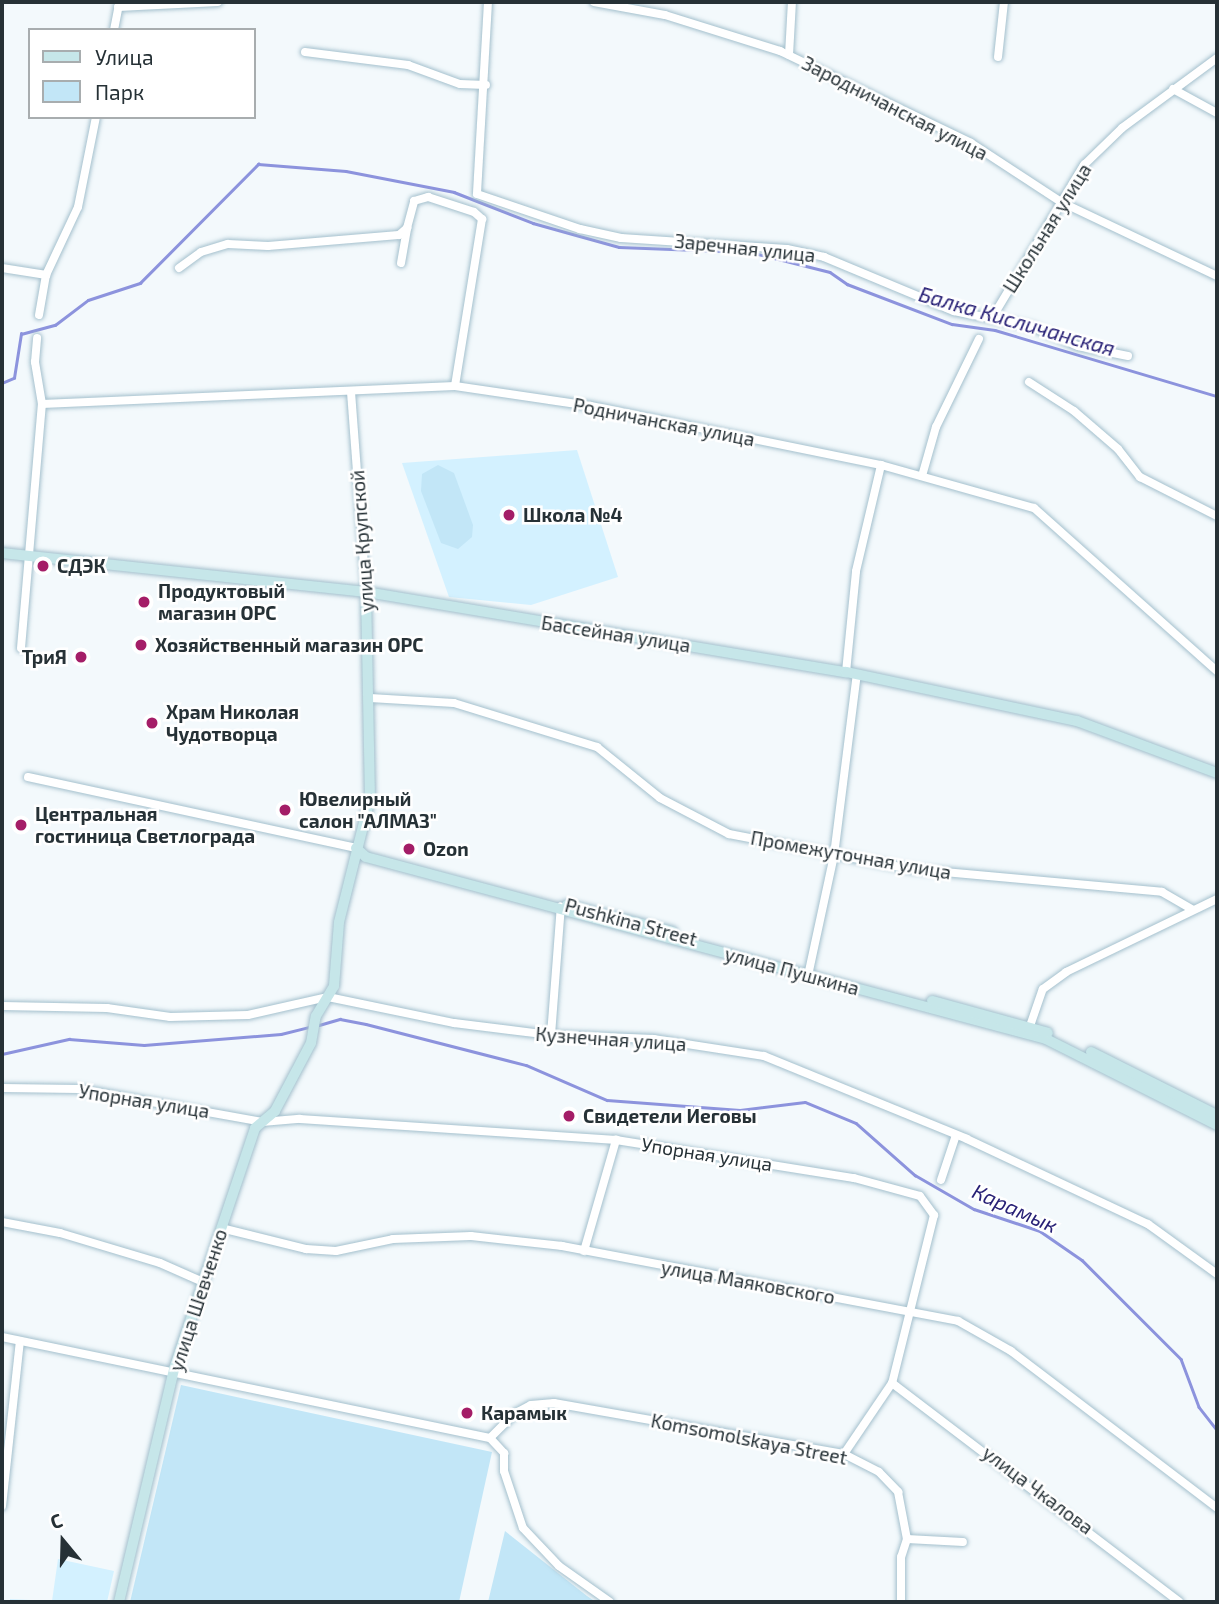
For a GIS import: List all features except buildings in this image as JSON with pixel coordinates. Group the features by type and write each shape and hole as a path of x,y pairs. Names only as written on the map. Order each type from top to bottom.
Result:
{"street":[{"path":"114,28 119,4 218,2"},
{"path":"305,52 408,65 460,84 486,85 488,2"},
{"name":"Зародничанская улица","path":"594,2 665,15 789,55 971,143 1061,202 1217,276"},
{"path":"789,55 792,2"},
{"path":"998,57 1004,2"},
{"name":"Школьная улица","path":"992,318 1061,202 1097,150 1173,89 1217,58"},
{"name":"Заречная улица","path":"486,85 477,194 580,229 621,238 787,249 824,257 954,311 1033,327 1077,346 1128,356"},
{"path":"1173,89 1217,113"},
{"path":"39,315 46,275 78,207 96,119"},
{"path":"401,263 414,201 428,197 482,219 455,386"},
{"path":"179,268 201,252 228,243 268,246 399,235 407,228"},
{"path":"2,268 46,275"},
{"path":"21,648 42,404 35,362 37,338"},
{"path":"922,475 936,427 979,339"},
{"path":"1029,382 1074,411 1118,449 1140,477 1217,516"},
{"name":"Родничанская улица","path":"42,404 455,386 592,406 881,465 1034,508 1217,671"},
{"name":"улица Крупской","path":"316,1016 334,986 339,922 370,799 366,592 351,392"},
{"path":"809,971 834,855 852,673 856,571 881,465"},
{"name":"Бассейная улица","path":"2,553 366,592 852,673 1077,721 1217,773"},
{"name":"Промежуточная улица","path":"370,698 454,703 542,727 597,747 660,798 729,834 911,869 1162,892 1192,909"},
{"name":"Pushkina Street","path":"28,776 356,848 561,907 1030,1026 1146,1077 1217,1115"},
{"path":"1030,1026 1043,989 1066,972 1217,899"},
{"path":"551,1035 561,907"},
{"name":"улица Пушкина","path":"561,907 1046,1039 1217,1125"},
{"name":"Кузнечная улица","path":"2,1006 107,1008 170,1017 248,1014 327,997 372,1003 454,1023 551,1035 654,1039 764,1056 956,1135 1148,1224 1217,1274"},
{"name":"улица Шевченко","path":"119,1602 174,1369 254,1128 275,1111 311,1042 316,1016"},
{"name":"Упорная улица","path":"2,1088 79,1089 262,1122 351,1121 616,1140 854,1178 920,1196 934,1215 892,1383 844,1454"},
{"path":"940,1180 956,1135"},
{"path":"584,1251 616,1140"},
{"path":"2,1222 72,1237 160,1263 203,1282"},
{"name":"улица Маяковского","path":"221,1228 306,1248 336,1251 393,1239 471,1236 584,1251 958,1321 1011,1351 1217,1508"},
{"path":"2,1337 174,1369 490,1438 504,1453 504,1471 523,1528 559,1566 610,1602"},
{"path":"2,1506 20,1341"},
{"name":"улица Чкалова","path":"892,1383 1179,1602"},
{"name":"Komsomolskaya Street","path":"490,1438 514,1414 531,1405 554,1403 844,1454 879,1472 898,1493 907,1539 901,1557 901,1602"},
{"path":"907,1539 963,1542"}],"shaded area":[{"name":"Школа №4","path":"577,450 618,577 531,605 449,597 402,463"},
{"path":"58,1559 114,1571 107,1602 10,1602 10,1599 52,1601"}],"green space":[{"path":"438,465 454,473 473,525 472,537 458,549 441,543 421,491 422,474"},
{"path":"181,1385 492,1452 459,1602 130,1602"},
{"path":"505,1531 587,1596 596,1602 488,1602"}],"waterway":[{"name":"Балка Кисличанская","path":"2,383 14,378 21,334 55,325 88,300 140,283 258,164 346,171 454,192 533,223 619,247 750,252 830,272 847,284 952,324 995,330 1217,396"},
{"name":"Карамык","path":"319,1025 340,1019 366,1024 526,1065 607,1100 740,1110 805,1102 856,1123 915,1175 974,1209 1040,1231 1082,1260 1181,1359 1199,1407 1217,1430"},
{"name":"Карамык","path":"2,1054 69,1039 144,1045 281,1034 309,1027"}],"place":[{"name":"Школа №4","path":"509,515"},
{"name":"СДЭК","path":"43,566"},
{"name":"Продуктовый магазин ОРС","path":"144,602"},
{"name":"Хозяйственный магазин ОРС","path":"141,645"},
{"name":"ТриЯ","path":"81,657"},
{"name":"Храм Николая Чудотворца","path":"152,723"},
{"name":"Ювелирный салон \"АЛМАЗ\"","path":"285,810"},
{"name":"Центральная гостиница Светлограда","path":"21,825"},
{"name":"Ozon","path":"409,849"},
{"name":"Свидетели Иеговы","path":"569,1116"},
{"name":"Карамык","path":"467,1413"}]}
